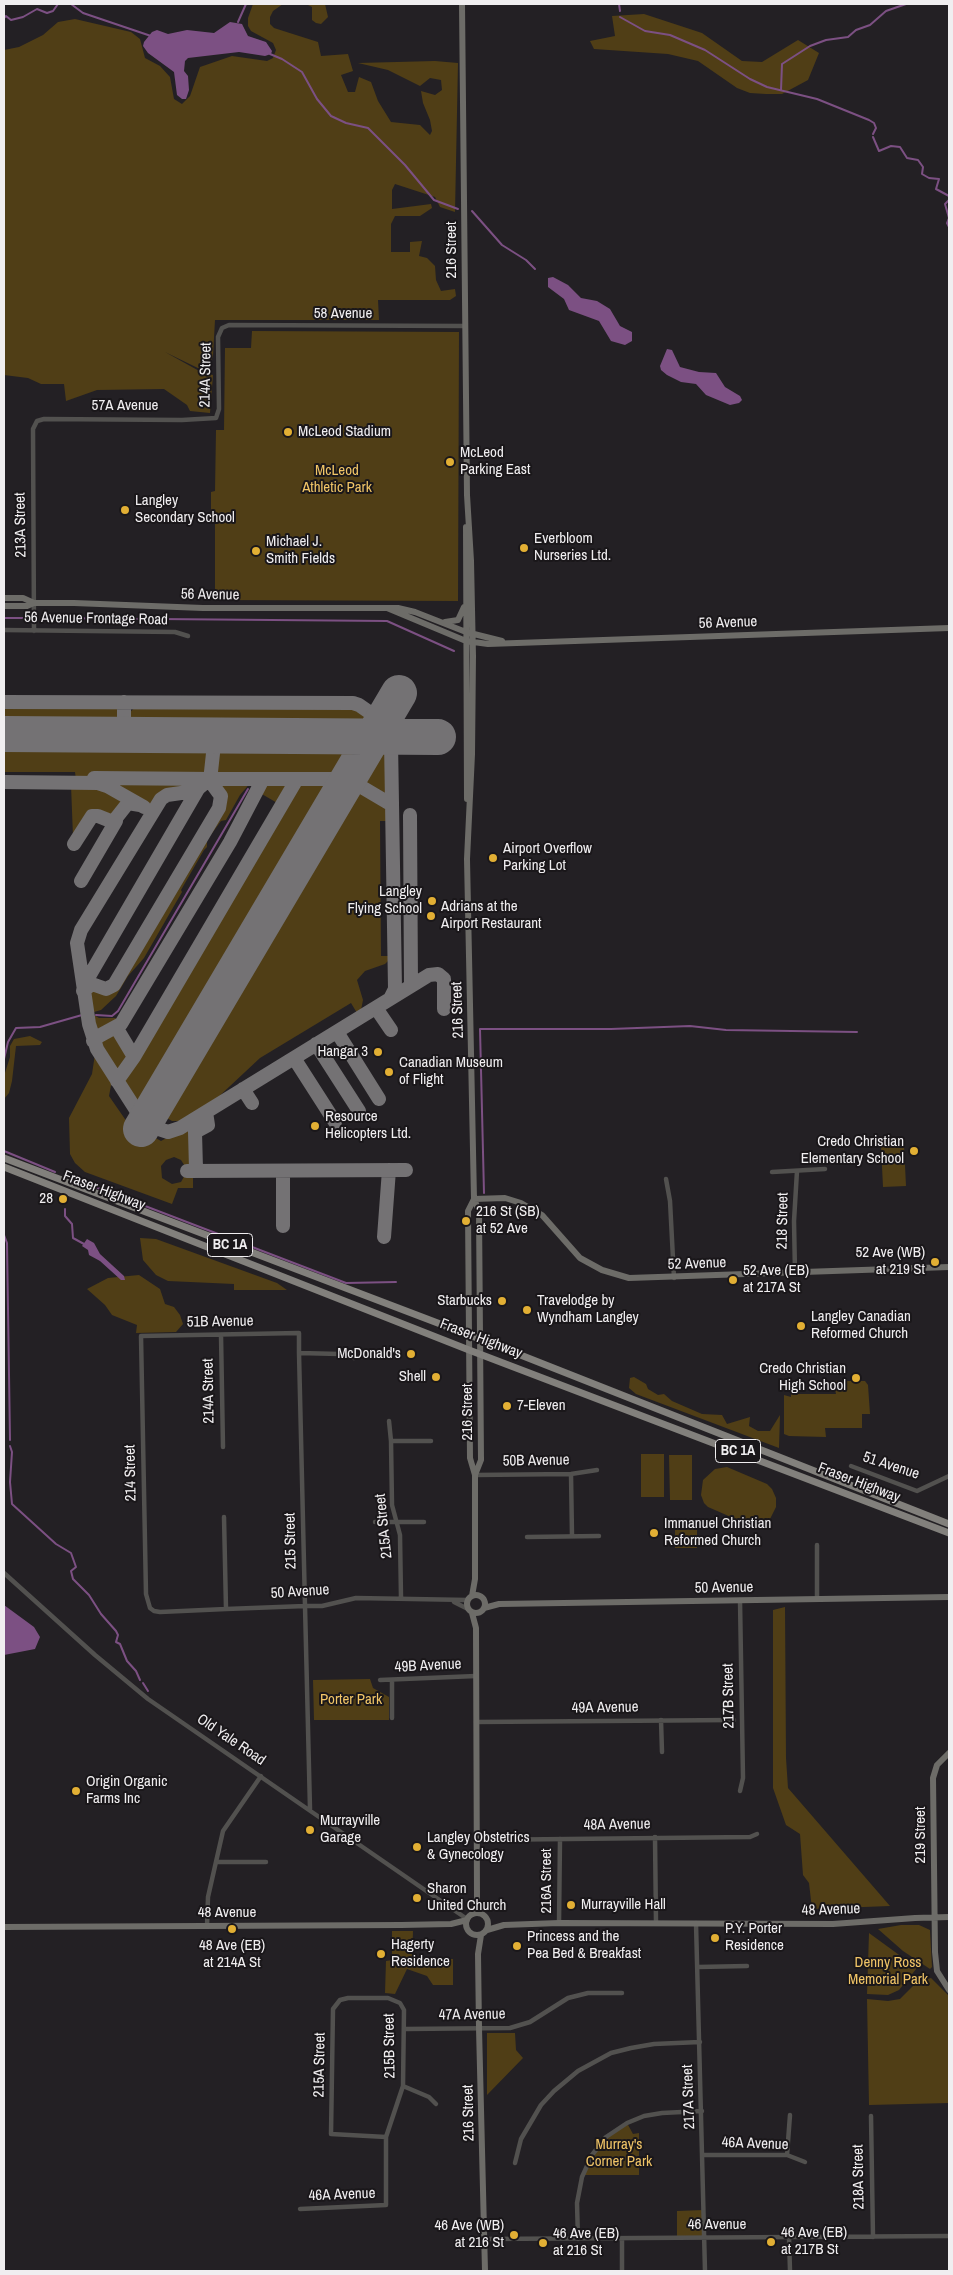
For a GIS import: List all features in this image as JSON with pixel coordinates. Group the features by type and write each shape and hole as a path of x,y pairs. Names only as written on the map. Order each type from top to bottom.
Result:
{"main road":[{"name":"216 Street","path":"462,4 467,495 466,599 469,633"},
{"name":"216 Street","path":"467,495 471,562 466,786 474,1199 479,1211 481,1460 475,1474"},
{"name":"56 Avenue","path":"4,598 23,598 34,603 209,608 398,608 415,612 469,633 508,642"},
{"path":"438,621 449,623 458,620 466,599"},
{"name":"56 Avenue","path":"4,606 27,606 34,603"},
{"name":"56 Avenue","path":"386,608 469,642 949,628"},
{"name":"Fraser Highway","path":"4,1158 480,1339 949,1524"},
{"name":"Fraser Highway","path":"4,1167 469,1350 949,1533"},
{"name":"52 Avenue","path":"474,1199 505,1198 521,1203 542,1215 580,1258 602,1270 629,1278 674,1278 949,1267"},
{"name":"216 Street","path":"470,1611 470,1598 475,1579 475,1474 470,1458 468,1211 474,1199"},
{"name":"216 Street","path":"475,1579 482,1598 482,1610"},
{"name":"50 Avenue","path":"470,1611 482,1610 498,1604 949,1597"},
{"name":"50 Avenue","path":"470,1598 482,1598 498,1604"},
{"path":"477,1898 466,1928 473,1935 481,1935 487,1930 488,1921 482,1914 477,1898 476,1628 482,1610"},
{"path":"470,1611 476,1628"},
{"name":"219 Street","path":"934,1918 933,1778 937,1765 947,1754"},
{"path":"470,1917 482,1914"},
{"name":"48 Avenue","path":"451,1924 470,1917"},
{"path":"934,1918 937,1971 949,1990"},
{"name":"48 Avenue","path":"487,1930 504,1925 559,1923 833,1924 949,1918"},
{"name":"48 Avenue","path":"488,1921 504,1925"},
{"name":"48 Avenue","path":"4,1927 451,1924 466,1928"},
{"name":"216 Street","path":"473,1935 478,1954"},
{"name":"216 Street","path":"481,1935 478,1954 485,2271"}],"street":[{"name":"58 Avenue","path":"222,328 229,325 465,326"},
{"name":"214A Street","path":"212,419 219,412 218,336 222,328"},
{"name":"57A Avenue","path":"37,421 53,419 212,419"},
{"name":"213A Street","path":"34,630 33,429 37,421"},
{"name":"56 Avenue Frontage Road","path":"4,630 175,632 188,636"},
{"path":"772,1172 825,1169"},
{"name":"218 Street","path":"795,1272 794,1221 797,1171"},
{"path":"666,1179 670,1201 674,1278"},
{"name":"51B Avenue","path":"141,1336 299,1333"},
{"name":"215 Street","path":"299,1333 310,1809"},
{"name":"214A Street","path":"221,1335 223,1447"},
{"name":"214 Street","path":"141,1336 146,1594 150,1608"},
{"path":"299,1353 340,1354 354,1358"},
{"name":"215A Street","path":"389,1421 392,1505 400,1535 401,1598"},
{"path":"391,1441 431,1441"},
{"name":"51 Avenue","path":"851,1466 917,1491 949,1476"},
{"name":"50B Avenue","path":"475,1474 572,1474 597,1470"},
{"path":"572,1474 572,1536"},
{"path":"224,1516 226,1609"},
{"path":"376,1522 424,1522"},
{"path":"527,1537 599,1536"},
{"path":"816,1599 817,1545"},
{"name":"Old Yale Road","path":"4,1572 95,1655 148,1698 457,1911 470,1917"},
{"name":"50 Avenue","path":"150,1608 160,1612 322,1606 352,1598 452,1601 470,1598"},
{"name":"217B Street","path":"740,1600 743,1778 740,1791"},
{"name":"50 Avenue","path":"452,1601 470,1611"},
{"name":"49B Avenue","path":"380,1680 476,1676"},
{"path":"392,1680 392,1718"},
{"path":"661,1720 662,1752"},
{"name":"49A Avenue","path":"476,1722 734,1720"},
{"path":"208,1926 208,1898 223,1832 261,1776"},
{"name":"48A Avenue","path":"477,1840 750,1837 757,1834"},
{"path":"655,1837 656,1922"},
{"name":"216A Street","path":"559,1923 560,1839"},
{"path":"216,1862 266,1862"},
{"name":"217A Street","path":"696,1922 705,2271"},
{"path":"698,1967 747,1966"},
{"name":"47A Avenue","path":"405,2029 510,2028 530,2022 568,1998 588,1993 622,1993"},
{"name":"215B Street","path":"340,2000 348,1998 388,1998 400,2003 404,2010 403,2086 386,2137 386,2206"},
{"name":"215A Street","path":"340,2000 333,2009 331,2134 386,2137"},
{"path":"515,2163 521,2139 541,2105 554,2090 578,2071 611,2053 631,2048 654,2044 700,2042"},
{"path":"403,2086 429,2097 436,2104"},
{"path":"578,2239 577,2203 582,2177 592,2155 606,2137 627,2123 644,2116 702,2111"},
{"path":"786,2155 790,2115"},
{"name":"218A Street","path":"871,2116 873,2237"},
{"name":"46A Avenue","path":"703,2156 786,2155 805,2162"},
{"name":"46A Avenue","path":"300,2209 386,2206"},
{"name":"46 Avenue","path":"484,2239 949,2236"},
{"path":"789,2237 790,2271"},
{"path":"622,2239 622,2271"}],"green space":[{"path":"253,4 283,4 273,11 270,17 270,24 274,28 318,42 321,56 348,54 353,71 341,75 348,92 355,92 359,77 371,82 378,101 391,122 420,125 430,135 432,131 430,120 423,103 421,91 435,95 442,90 441,80 430,78 420,86 388,70 358,63 435,61 458,63 455,212 440,207 435,197 395,184 392,190 392,209 431,204 432,208 420,216 395,216 391,224 391,252 410,252 410,242 422,241 419,256 427,258 435,266 436,280 441,291 455,289 456,296 450,300 378,300 379,320 215,320 213,356 206,372 165,352 201,372 213,375 210,413 190,411 187,405 164,389 97,390 66,401 64,384 41,384 28,378 4,375 4,50 19,47 43,35 58,22 75,19 131,32 140,39 145,58 160,66 170,77 174,99 182,104 190,96 200,67 232,56 267,61 273,58 276,50 273,43 251,31 248,26 248,18"},
{"path":"306,4 325,4 328,17 321,24 316,23 312,20 312,7"},
{"path":"644,14 702,33 742,61 762,62 798,40 819,53 808,80 782,94 766,94 750,93 737,88 698,61 668,54 594,49 590,41 615,36 612,16"},
{"name":"McLeod Athletic Park","path":"252,331 459,332 458,601 215,600 215,510 211,510 211,492 215,491 216,430 224,430 225,348 251,348"},
{"path":"4,704 113,705 121,713 121,718 116,725 4,725"},
{"path":"138,705 354,706 372,721 368,727 136,725 129,718 130,712"},
{"path":"4,743 210,746 207,771 195,786 163,792 150,807 103,781 76,780 75,772 4,772"},
{"path":"220,744 357,746 339,776 216,775 214,771 217,746"},
{"path":"378,745 387,747 388,800 357,780"},
{"path":"216,781 252,781 240,795 226,820 221,821 207,840 207,847 144,958 128,976 116,996 101,1010 94,1012 94,1015 99,1018 116,1018 113,1025 95,1032 87,996 88,989 94,986 106,991 115,988 221,806 223,796"},
{"path":"265,781 287,783 287,791 279,804 260,793"},
{"path":"299,782 335,783 148,1099 138,1102 131,1096 123,1083 123,1079"},
{"path":"71,785 102,786 124,799 112,820 97,813 88,813 82,819 73,837"},
{"path":"353,786 388,807 388,821 380,821 381,956 389,956 389,960 385,964 365,971 357,980 363,1000 361,1010 357,1013 351,1003 260,1058 214,1101 183,1121 172,1121 165,1117 163,1108"},
{"path":"109,1034 115,1035 128,1057 119,1075 116,1075 98,1045 102,1037"},
{"path":"30,1036 42,1042 40,1045 16,1046 12,1081 9,1093 4,1099 4,1076 10,1057 10,1046 14,1039"},
{"path":"95,1054 112,1080 109,1096 127,1122 161,1141 189,1126 192,1129 192,1167 186,1168 181,1160 174,1157 166,1160 161,1166 162,1178 172,1184 181,1182 186,1173 193,1173 193,1188 178,1188 172,1204 85,1172 75,1163 70,1154 69,1118 92,1074"},
{"path":"904,1145 906,1186 883,1187 881,1146"},
{"path":"140,1238 156,1239 277,1283 287,1290 234,1290 234,1284 168,1281 156,1275 143,1260"},
{"path":"139,1275 160,1289 165,1304 174,1307 180,1315 183,1324 176,1332 136,1333 137,1325 112,1315 105,1305 87,1289 108,1278"},
{"path":"634,1377 646,1384 648,1389 658,1395 664,1394 672,1401 702,1414 722,1415 727,1424 750,1417 749,1426 758,1431 770,1431 780,1415 779,1448 636,1394 629,1388 630,1378"},
{"path":"833,1381 865,1381 868,1385 870,1414 862,1414 862,1428 825,1428 826,1437 789,1436 784,1434 784,1395 791,1397 791,1394 836,1394"},
{"path":"641,1454 664,1454 664,1497 641,1497"},
{"path":"669,1455 692,1455 692,1500 670,1500"},
{"path":"727,1467 767,1484 772,1489 776,1498 776,1507 770,1519 754,1525 747,1524 708,1507 704,1503 701,1495 703,1480 715,1469"},
{"path":"688,1524 697,1525 697,1548 675,1548 675,1529 687,1529"},
{"path":"785,1607 786,1758 788,1788 890,1906 812,1909 809,1883 803,1875 800,1834 786,1825 773,1788 773,1610"},
{"name":"Porter Park","path":"370,1679 373,1688 389,1697 389,1720 314,1720 313,1680"},
{"name":"Denny Ross Memorial Park","path":"901,1925 919,1925 930,1930 932,1967 930,1969 903,1951 878,1929"},
{"path":"392,1931 413,1931 412,1959 453,1959 453,1985 433,1985 427,1976 407,1969 395,1994 385,1993 386,1961 392,1960"},
{"name":"Denny Ross Memorial Park","path":"869,1933 917,1968 899,1990 888,1995 867,1994"},
{"name":"Denny Ross Memorial Park","path":"931,1978 949,1996 949,2103 869,2105 867,1999 888,2001 900,1999 917,1982"},
{"path":"487,2033 515,2033 516,2050 523,2058 487,2095"},
{"name":"Murray's Corner Park","path":"627,2123 633,2134 639,2133 639,2175 583,2175 592,2155 606,2137"},
{"path":"704,2210 705,2238 677,2238 677,2211"}],"shaded area":[{"path":"230,22 242,24 248,36 266,42 272,51 271,54 265,56 239,52 188,58 185,61 184,71 188,76 189,90 186,99 182,99 177,95 174,72 148,53 143,46 144,42 152,32 157,30 168,34 187,30 214,33"},
{"path":"553,277 568,285 581,298 597,301 610,309 620,326 632,332 632,341 625,345 611,341 599,321 569,310 564,299 548,287 548,278"},
{"path":"667,349 672,350 680,367 699,372 716,373 725,387 740,396 742,400 739,403 730,405 706,395 696,384 681,382 667,375 661,370 660,366"},
{"path":"87,1239 94,1243 100,1254 124,1276 125,1280 121,1280 100,1261 89,1255 88,1250 82,1246"},
{"path":"4,1605 34,1627 40,1637 35,1649 4,1655"}],"waterway":[{"path":"4,18 6,16 11,20 23,17 37,9 47,13 53,11 58,4"},
{"path":"71,4 83,13 151,36"},
{"path":"238,22 246,4"},
{"path":"619,4 620,11"},
{"path":"781,90 782,64 810,46 826,40 848,37 856,30 870,25 886,11 906,4"},
{"path":"620,17 645,31 670,35 705,50 750,79 767,87 817,99 869,120 874,123 876,128 873,134"},
{"path":"270,54 282,59 302,72 317,99 331,116 346,123 368,128 405,165 434,200 458,209"},
{"path":"873,137 879,151 891,146 900,147 907,158 918,160 923,167 922,174 929,178 939,179 936,189 949,196"},
{"path":"949,200 945,204 949,218 947,223 949,227"},
{"path":"472,211 502,245 526,260 535,269"},
{"path":"4,618 23,618"},
{"path":"43,618 387,621 454,651"},
{"path":"96,1015 112,1016 118,1011 248,789"},
{"path":"4,1059 8,1042 16,1028 40,1027 82,1015"},
{"path":"484,1193 480,1029 611,1029 690,1026 726,1030 857,1032"},
{"path":"4,1151 55,1172"},
{"path":"72,1178 346,1283 396,1282"},
{"path":"65,1209 65,1216 72,1224 73,1238 84,1244"},
{"path":"4,1235 7,1243 10,1440"},
{"path":"10,1446 12,1452 10,1482 12,1504 56,1544 71,1553 76,1567 71,1571 73,1579 89,1595 101,1614 116,1631 118,1635 116,1642 120,1644 127,1661 136,1671 140,1680"},
{"path":"143,1683 148,1691"}],"taxiway":[{"path":"4,702 353,703 382,721 390,732 391,741 395,989 390,999"},
{"path":"124,702 124,735"},
{"path":"83,991 92,984 106,989 114,985 219,808 221,796 210,781 215,735"},
{"path":"94,778 212,779"},
{"path":"153,1109 146,1114 136,1110 97,1049 89,1024 77,943 81,930 161,799 167,795 195,791 206,782 214,779 348,779 392,805"},
{"path":"93,1041 121,1024 230,842 263,779"},
{"path":"117,1081 134,1057 297,779"},
{"path":"4,782 98,783 107,786 144,807"},
{"path":"84,985 198,789"},
{"path":"74,844 92,816 98,816 113,822 128,803 140,805"},
{"path":"410,815 411,986"},
{"path":"81,881 116,821"},
{"path":"153,1109 151,1121 156,1128 168,1132 180,1128 429,975 438,974 444,979 444,1009"},
{"path":"376,1008 391,1030"},
{"path":"116,1027 134,1057"},
{"path":"337,1032 379,1099"},
{"path":"316,1044 359,1111"},
{"path":"294,1058 335,1122"},
{"path":"243,1089 252,1103"},
{"path":"199,1171 196,1169 195,1132 208,1125 206,1112"},
{"path":"384,1237 389,1170"},
{"path":"187,1171 406,1170"},
{"path":"283,1171 283,1226"}],"runway":[{"path":"141,1129 399,693"},
{"path":"4,734 438,737"}],"place":[{"name":"McLeod Stadium","path":"288,432"},
{"name":"McLeod Parking East","path":"450,462"},
{"name":"Langley Secondary School","path":"125,510"},
{"name":"Everbloom Nurseries Ltd.","path":"524,548"},
{"name":"Michael J. Smith Fields","path":"256,551"},
{"name":"Airport Overflow Parking Lot","path":"493,858"},
{"name":"Langley Flying School","path":"432,901"},
{"name":"Adrians at the Airport Restaurant","path":"431,916"},
{"name":"Hangar 3","path":"378,1052"},
{"name":"Canadian Museum of Flight","path":"389,1072"},
{"name":"Resource Helicopters Ltd.","path":"315,1126"},
{"name":"Credo Christian Elementary School","path":"914,1151"},
{"name":"28","path":"63,1199"},
{"name":"216 St (SB) at 52 Ave","path":"466,1221"},
{"name":"52 Ave (WB) at 219 St","path":"935,1262"},
{"name":"52 Ave (EB) at 217A St","path":"733,1280"},
{"name":"Starbucks","path":"502,1301"},
{"name":"Travelodge by Wyndham Langley","path":"527,1310"},
{"name":"Langley Canadian Reformed Church","path":"801,1326"},
{"name":"McDonald's","path":"411,1354"},
{"name":"Shell","path":"436,1377"},
{"name":"Credo Christian High School","path":"856,1378"},
{"name":"7-Eleven","path":"507,1406"},
{"name":"Immanuel Christian Reformed Church","path":"654,1533"},
{"name":"Origin Organic Farms Inc","path":"76,1791"},
{"name":"Murrayville Garage","path":"310,1830"},
{"name":"Langley Obstetrics & Gynecology","path":"417,1847"},
{"name":"Sharon United Church","path":"417,1898"},
{"name":"Murrayville Hall","path":"571,1905"},
{"name":"48 Ave (EB) at 214A St","path":"232,1929"},
{"name":"P.Y. Porter Residence","path":"715,1938"},
{"name":"Princess and the Pea Bed & Breakfast","path":"517,1946"},
{"name":"Hagerty Residence","path":"381,1954"},
{"name":"46 Ave (WB) at 216 St","path":"514,2235"},
{"name":"46 Ave (EB) at 217B St","path":"771,2242"},
{"name":"46 Ave (EB) at 216 St","path":"543,2243"}]}
